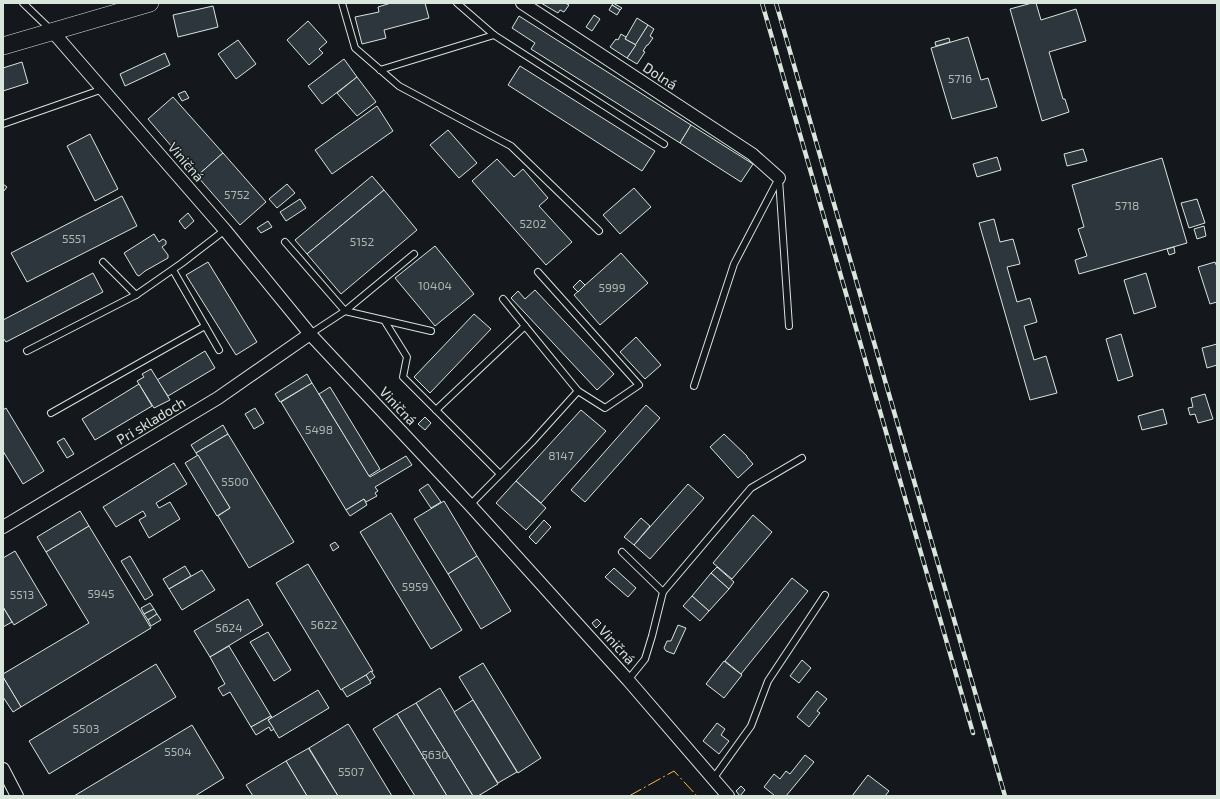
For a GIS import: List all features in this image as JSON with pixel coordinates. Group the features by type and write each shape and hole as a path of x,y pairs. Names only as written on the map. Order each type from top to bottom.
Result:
{"street":[{"path":"3,46 150,3"},
{"name":"Dolná","path":"522,3 752,154 779,178"},
{"name":"Viničná","path":"52,31 225,230 310,334 470,505 628,680 728,796"},
{"name":"Pri skladoch","path":"3,527 218,398 310,334"},
{"path":"3,769 17,796"}],"lane":[{"path":"23,3 52,31"},
{"path":"342,3 355,48 399,86 511,146 599,231"},
{"path":"457,3 494,35 664,144"},
{"path":"380,70 494,35"},
{"path":"3,124 102,89"},
{"path":"779,178 789,326"},
{"path":"694,386 734,264 779,178"},
{"path":"27,351 136,295 173,270 225,230"},
{"path":"285,242 345,311 431,331"},
{"path":"310,334 345,311 414,254"},
{"path":"103,262 136,295"},
{"path":"173,270 219,350"},
{"path":"503,299 578,391 605,408 639,385 538,272"},
{"path":"384,320 407,357 402,377 500,474"},
{"path":"51,413 205,326"},
{"path":"436,410 525,326"},
{"path":"470,505 578,391"},
{"path":"628,680 644,659 652,636 663,592 751,488 802,458"},
{"path":"622,552 663,592"},
{"path":"713,779 751,726 768,681 825,595"}],"building":[{"path":"391,3 425,3 429,18 384,30 386,38 362,44 355,17 379,12 378,7"},
{"path":"541,3 565,3 569,5 564,12 560,10 558,13"},
{"path":"613,3 622,8 620,10 612,5"},
{"path":"1036,3 1041,20 1076,9 1086,41 1049,52 1063,99 1065,99 1069,112 1042,121 1010,9"},
{"path":"612,5 620,10 617,15 609,10"},
{"path":"213,6 218,27 178,37 173,15"},
{"path":"594,15 600,19 592,31 586,27"},
{"path":"519,16 691,125 680,143 531,49 535,43 512,28"},
{"path":"637,18 648,25 636,45 625,39"},
{"path":"308,21 327,42 319,49 323,53 309,65 287,40"},
{"path":"648,25 654,29 650,36 653,38 643,51 645,52 637,64 627,58"},
{"path":"621,34 626,37 625,39 636,45 627,58 610,47 616,39 618,40"},
{"path":"968,37 981,80 988,78 997,107 952,119 931,48"},
{"path":"949,38 950,42 936,46 935,42"},
{"path":"238,40 256,64 236,79 218,54"},
{"path":"165,53 170,65 125,86 120,74"},
{"path":"344,59 357,77 322,104 308,86"},
{"path":"22,62 28,83 3,91 3,68"},
{"path":"520,66 655,151 642,171 508,85"},
{"path":"357,77 376,102 357,116 337,93"},
{"path":"185,91 189,98 182,101 178,94"},
{"path":"173,97 223,153 197,176 148,119"},
{"path":"377,106 393,131 332,174 315,150"},
{"path":"691,125 753,164 741,182 680,143"},
{"path":"448,130 477,163 459,178 430,145"},
{"path":"90,134 118,189 95,201 67,146"},
{"path":"1083,149 1087,161 1067,166 1064,154"},
{"path":"223,153 266,202 240,225 197,176"},
{"path":"997,157 1001,170 977,177 973,164"},
{"path":"1162,158 1187,243 1079,274 1075,260 1087,256 1078,229 1084,227 1072,185"},
{"path":"497,159 514,177 523,169 548,198 539,206 572,242 546,265 472,181"},
{"path":"372,176 384,190 307,254 295,240"},
{"path":"3,184 7,187 3,192"},
{"path":"287,184 295,193 277,208 269,199"},
{"path":"634,188 651,207 620,234 603,215"},
{"path":"384,190 417,230 341,294 307,254"},
{"path":"122,196 137,226 27,282 11,253"},
{"path":"300,199 306,208 286,221 280,212"},
{"path":"1197,199 1205,223 1189,228 1181,203"},
{"path":"188,213 194,221 185,229 179,221"},
{"path":"994,219 1000,242 1013,239 1020,264 1007,267 1017,302 1030,298 1037,322 1024,326 1034,360 1046,356 1057,393 1030,400 979,223"},
{"path":"268,221 272,227 261,233 257,228"},
{"path":"1204,226 1206,236 1197,239 1194,229"},
{"path":"154,234 159,242 163,239 166,241 166,244 162,247 168,255 168,258 139,276 124,253"},
{"path":"435,246 474,294 435,326 395,278"},
{"path":"1174,247 1175,253 1169,255 1167,249"},
{"path":"621,253 648,283 600,325 574,295"},
{"path":"208,262 257,342 236,355 186,275"},
{"path":"1215,262 1217,267 1217,302 1210,304 1198,267"},
{"path":"93,273 103,292 6,342 3,338 3,320"},
{"path":"1146,273 1156,307 1134,314 1124,280"},
{"path":"580,280 585,285 578,292 573,287"},
{"path":"535,290 614,374 597,390 511,298 518,291 525,299"},
{"path":"474,314 491,329 430,393 414,377"},
{"path":"1121,334 1133,376 1118,381 1106,339"},
{"path":"636,337 661,365 645,379 620,352"},
{"path":"1217,344 1217,365 1207,368 1202,348"},
{"path":"205,351 215,368 168,396 157,380"},
{"path":"151,369 170,400 154,408 137,381 144,377 142,374"},
{"path":"307,374 312,383 280,402 275,394"},
{"path":"312,383 370,477 406,456 412,465 375,487 378,491 375,493 377,496 366,502 364,499 346,510 281,402"},
{"path":"139,384 152,406 95,440 82,419"},
{"path":"330,387 380,469 369,476 319,394"},
{"path":"1205,394 1213,419 1198,423 1195,414 1190,415 1188,408 1193,407 1191,398"},
{"path":"646,405 660,418 585,502 571,490"},
{"path":"6,408 44,471 23,484 3,451 3,410"},
{"path":"255,408 264,423 254,429 245,414"},
{"path":"1163,409 1167,424 1142,430 1138,416"},
{"path":"581,410 606,431 541,503 516,481"},
{"path":"425,417 431,423 425,430 418,424"},
{"path":"223,425 228,434 196,453 191,445"},
{"path":"228,434 294,542 249,568 218,516 230,508 196,453"},
{"path":"724,434 747,456 753,464 738,478 710,447"},
{"path":"64,438 74,454 67,458 57,442"},
{"path":"198,455 230,508 217,516 185,463"},
{"path":"174,463 187,484 156,503 159,508 170,502 180,519 149,538 139,520 146,516 143,511 116,527 103,507"},
{"path":"516,481 546,508 526,530 496,503"},
{"path":"428,484 441,502 431,508 419,490"},
{"path":"688,484 704,498 650,559 634,545"},
{"path":"364,499 367,505 350,516 346,510"},
{"path":"444,501 477,556 448,574 414,519"},
{"path":"80,511 89,526 46,552 37,537"},
{"path":"391,513 462,630 431,649 360,532"},
{"path":"753,515 772,532 732,579 713,563"},
{"path":"641,518 650,526 634,545 624,537"},
{"path":"544,520 551,527 536,544 529,537"},
{"path":"89,526 151,628 21,707 3,677 3,674 89,623 46,552"},
{"path":"335,542 339,547 333,551 330,545"},
{"path":"15,551 47,605 14,625 3,607 3,558"},
{"path":"130,556 153,595 145,600 121,561"},
{"path":"477,556 511,611 481,629 448,574"},
{"path":"308,564 373,671 341,690 276,583"},
{"path":"185,566 191,576 169,589 163,579"},
{"path":"717,567 734,582 729,589 711,573"},
{"path":"614,568 636,588 628,597 605,577"},
{"path":"202,570 215,590 182,610 169,589"},
{"path":"711,573 729,589 709,611 692,596"},
{"path":"792,578 808,591 741,674 725,661"},
{"path":"692,596 709,611 700,621 683,606"},
{"path":"248,599 263,625 210,657 194,631"},
{"path":"150,603 154,609 144,614 141,608"},
{"path":"3,607 12,622 3,627"},
{"path":"154,609 157,614 148,620 144,614"},
{"path":"157,614 161,620 151,626 148,620"},
{"path":"597,619 601,623 596,628 592,623"},
{"path":"678,625 686,628 674,654 666,651 664,648 667,641 671,641"},
{"path":"268,632 291,670 274,681 250,642"},
{"path":"229,646 271,716 251,727 230,692 223,696 218,688 225,684 210,657"},
{"path":"802,660 811,668 799,683 790,676"},
{"path":"724,661 742,675 724,698 706,684"},
{"path":"483,663 541,758 518,773 459,677"},
{"path":"156,664 176,697 49,774 29,741"},
{"path":"371,671 375,677 369,681 366,675"},
{"path":"366,675 371,683 347,697 342,689"},
{"path":"3,677 21,707 13,712 3,697"},
{"path":"440,688 498,784 478,796 473,796 416,703"},
{"path":"318,690 329,708 279,738 268,720"},
{"path":"817,691 827,699 817,711 820,713 809,727 797,717"},
{"path":"473,700 517,772 498,783 454,712"},
{"path":"416,703 473,796 447,796 397,714"},
{"path":"397,714 447,796 415,796 373,729"},
{"path":"271,716 272,717 268,720 274,729 271,731 269,727 256,735 251,727"},
{"path":"717,723 725,729 721,735 729,741 719,754 703,741"},
{"path":"348,724 392,796 338,796 309,748"},
{"path":"192,725 224,778 195,796 74,796"},
{"path":"309,748 338,796 307,796 286,761"},
{"path":"805,755 814,762 786,796 775,796 764,787 774,774 780,779 786,771 790,774"},
{"path":"286,761 307,796 253,796 246,785"},
{"path":"868,775 889,791 885,796 852,796"},
{"path":"741,786 745,790 740,796 736,791"}],"railway":[{"path":"762,3 973,733"},
{"path":"776,3 1005,796"}],"power":[{"path":"629,796 674,771 697,796"}]}
